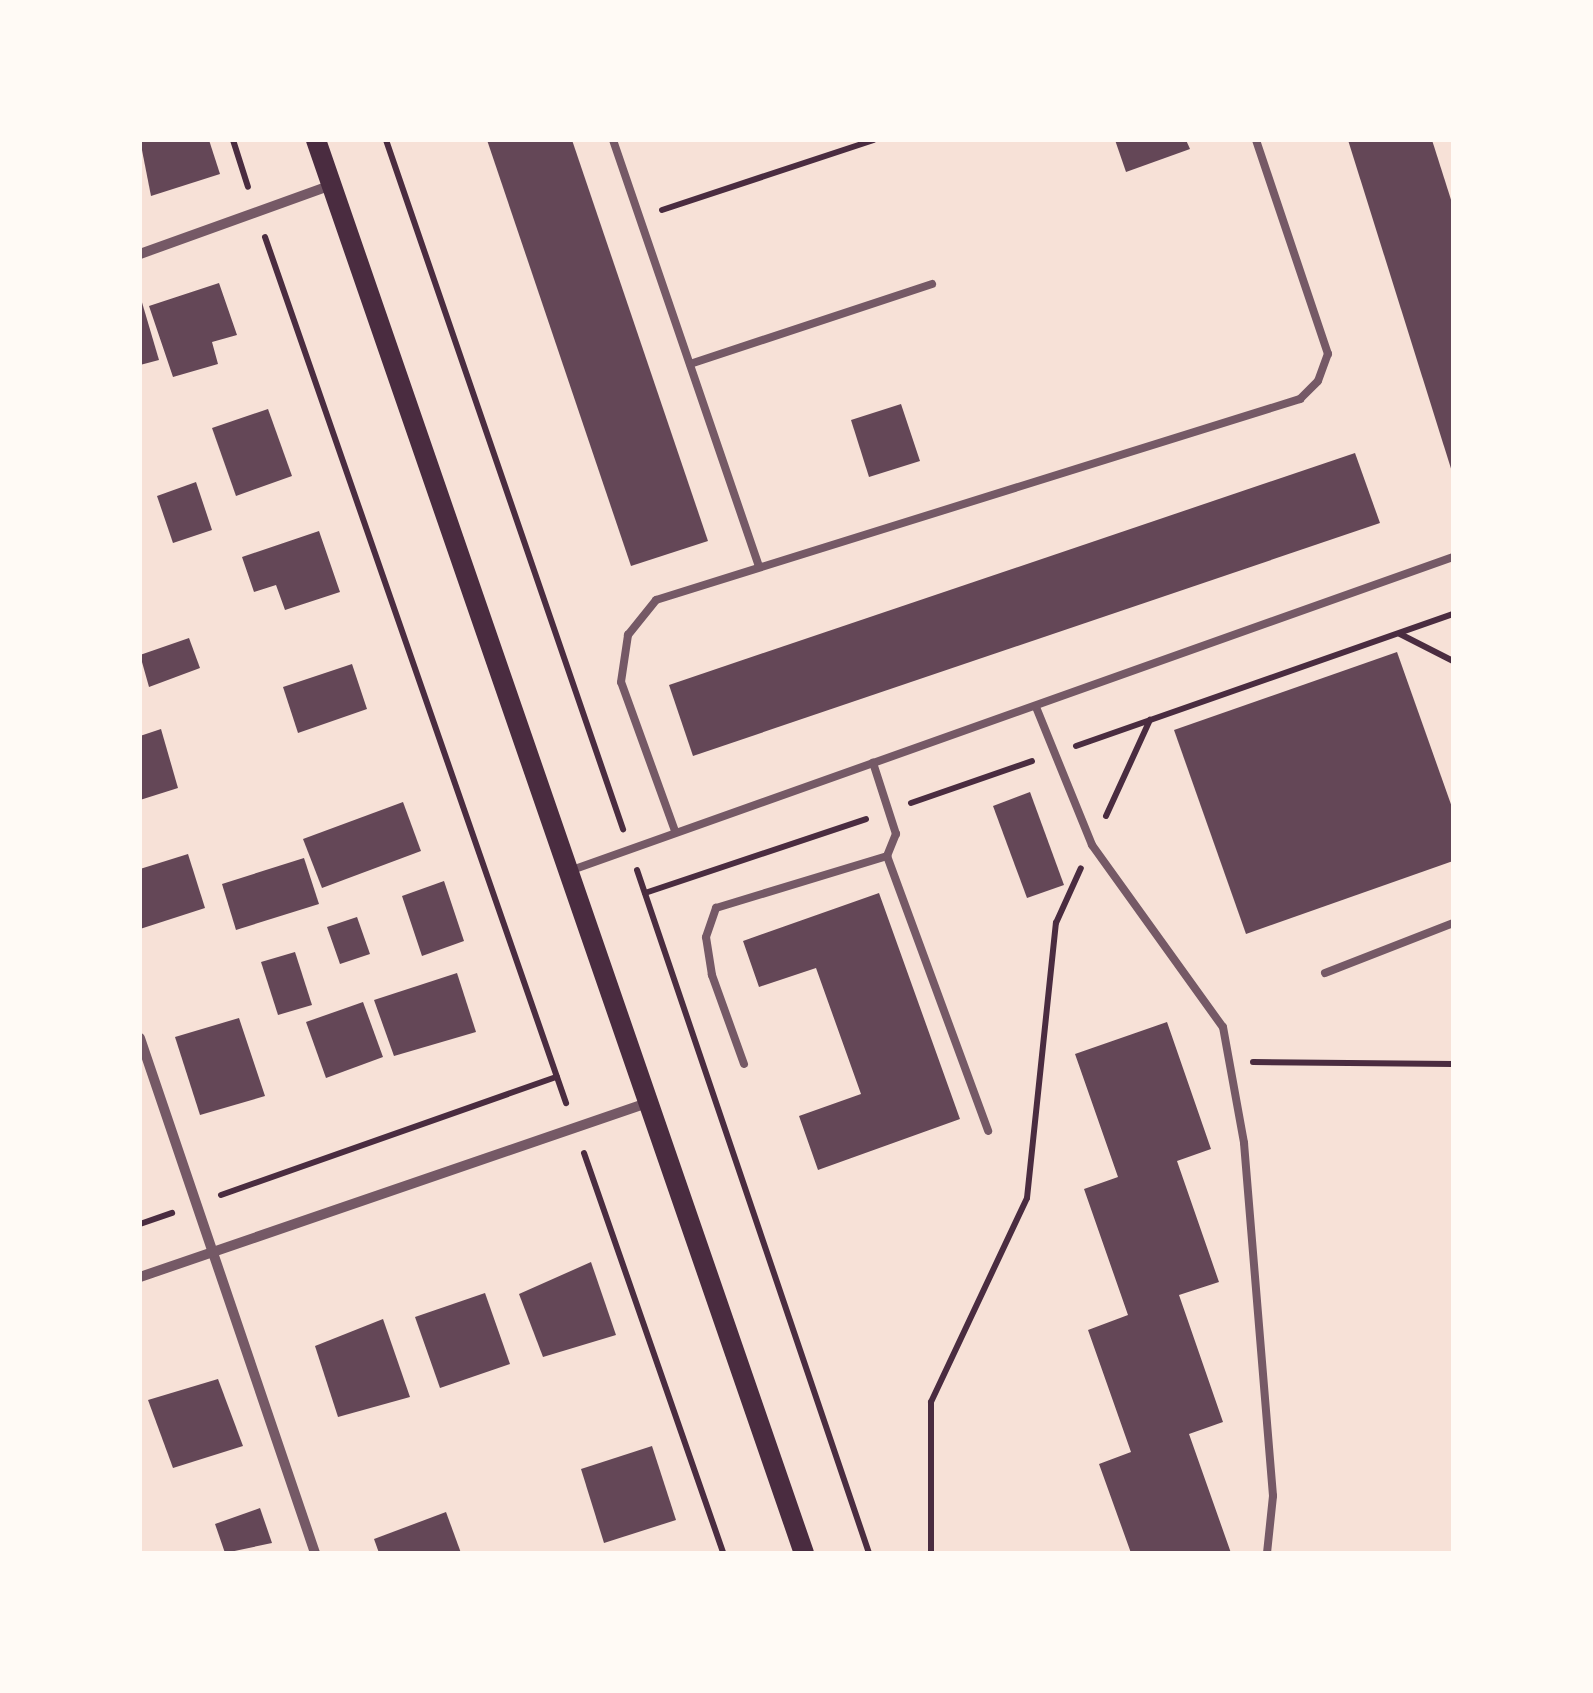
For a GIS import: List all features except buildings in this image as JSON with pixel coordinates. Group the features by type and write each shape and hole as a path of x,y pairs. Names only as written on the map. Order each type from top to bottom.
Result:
{"main road":[{"path":"316,140 568,871 644,1104 804,1553"}],"street":[{"path":"140,254 332,185"},
{"path":"140,1038 315,1553"},
{"path":"140,1277 644,1104"}],"lane":[{"path":"614,140 758,564"},
{"path":"675,832 622,682 628,635 656,600 758,564 1300,400 1328,354 1256,140"},
{"path":"690,364 932,284"},
{"path":"568,871 1453,557"},
{"path":"1036,708 1092,845 1197,978 1232,1062 1273,1496 1267,1553"},
{"path":"873,763 896,834 887,856 988,1132"},
{"path":"744,1064 712,975 706,937 716,908 887,856"},
{"path":"1325,973 1453,923"}],"path":[{"path":"233,140 723,1553"},
{"path":"640,218 874,140"},
{"path":"1399,633 1453,660"},
{"path":"930,1553 930,1402 1027,1198 1056,923 1150,720"},
{"path":"1232,1062 1453,1064"},
{"path":"140,1224 557,1076"}]}
